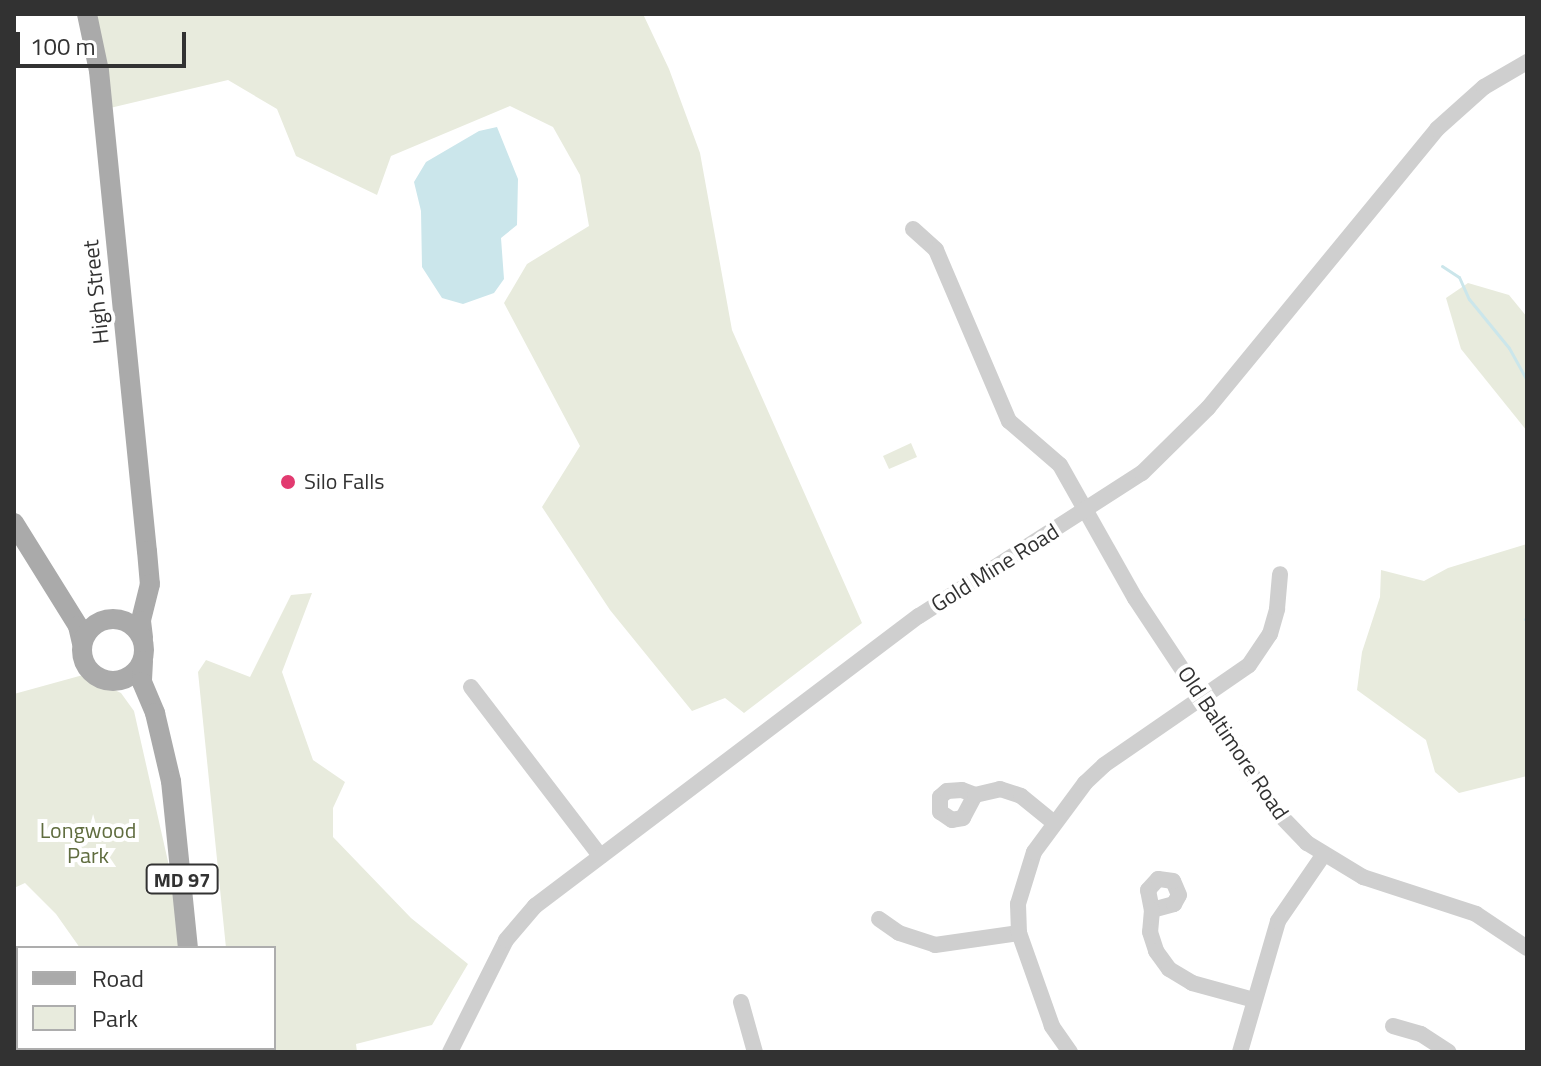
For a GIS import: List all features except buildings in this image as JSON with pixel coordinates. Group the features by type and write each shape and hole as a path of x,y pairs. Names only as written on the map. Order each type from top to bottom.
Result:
{"main road":[{"name":"High Street","path":"87,14 99,71 150,584 141,621 143,638"},
{"path":"14,523 78,626 89,669 104,679 122,680 131,676 143,661"},
{"name":"High Street","path":"108,620 131,605 148,565"},
{"path":"47,572 79,609 133,625 143,638"},
{"path":"82,643 108,620"},
{"name":"MD 97","path":"143,638 142,682 171,781 188,946"},
{"name":"MD 97","path":"122,680 159,733"}],"street":[{"name":"Gold Mine Road","path":"450,1052 498,955 516,927 535,906 919,616 1142,473 1191,427 1457,109 1484,87 1527,62"},
{"name":"Old Baltimore Road","path":"913,229 936,250 1009,421 1060,465 1135,598 1276,811 1307,843 1363,877 1476,914 1527,948"},
{"path":"1070,1052 1052,1026 1019,933 1018,904 1034,852 1053,822 1104,765 1249,665 1270,634 1277,609 1280,574"},
{"path":"471,687 600,856"},
{"path":"975,795 1000,789 1021,796 1053,822"},
{"path":"1240,1052 1278,921 1324,854"},
{"path":"1152,910 1150,932 1156,951 1169,969 1192,983 1254,1000"},
{"path":"879,919 899,933 935,945 1019,933"},
{"path":"741,1002 755,1052"},
{"path":"1393,1026 1421,1034 1449,1052"}],"green space":[{"path":"95,14 643,14 669,69 700,153 732,330 862,623 744,713 725,698 692,711 610,610 542,507 580,446 504,303 527,264 589,226 580,175 553,127 510,106 391,156 377,195 296,156 277,109 228,80 110,108"},
{"path":"1468,283 1509,295 1527,317 1527,431 1461,349 1446,298"},
{"path":"911,443 917,457 889,469 883,456"},
{"path":"1527,544 1527,776 1459,793 1435,772 1426,740 1357,690 1362,652 1380,597 1381,570 1424,581 1448,568"},
{"path":"312,593 282,672 313,760 345,782 333,808 333,837 411,918 468,964 432,1025 356,1044 357,1052 223,1052 276,1050 276,946 226,946 198,672 206,660 250,677 291,595"},
{"name":"Longwood Park","path":"83,675 121,693 134,711 176,897 181,946 79,946 56,914 25,883 14,888 14,694"}],"water":[{"path":"497,127 518,179 517,225 501,238 504,279 494,293 463,304 442,298 422,267 421,211 414,182 426,162 479,131"}],"waterway":[{"path":"1442,266 1459,277 1469,299 1509,348 1527,381"}],"place":[{"name":"Silo Falls","path":"288,482"}]}
